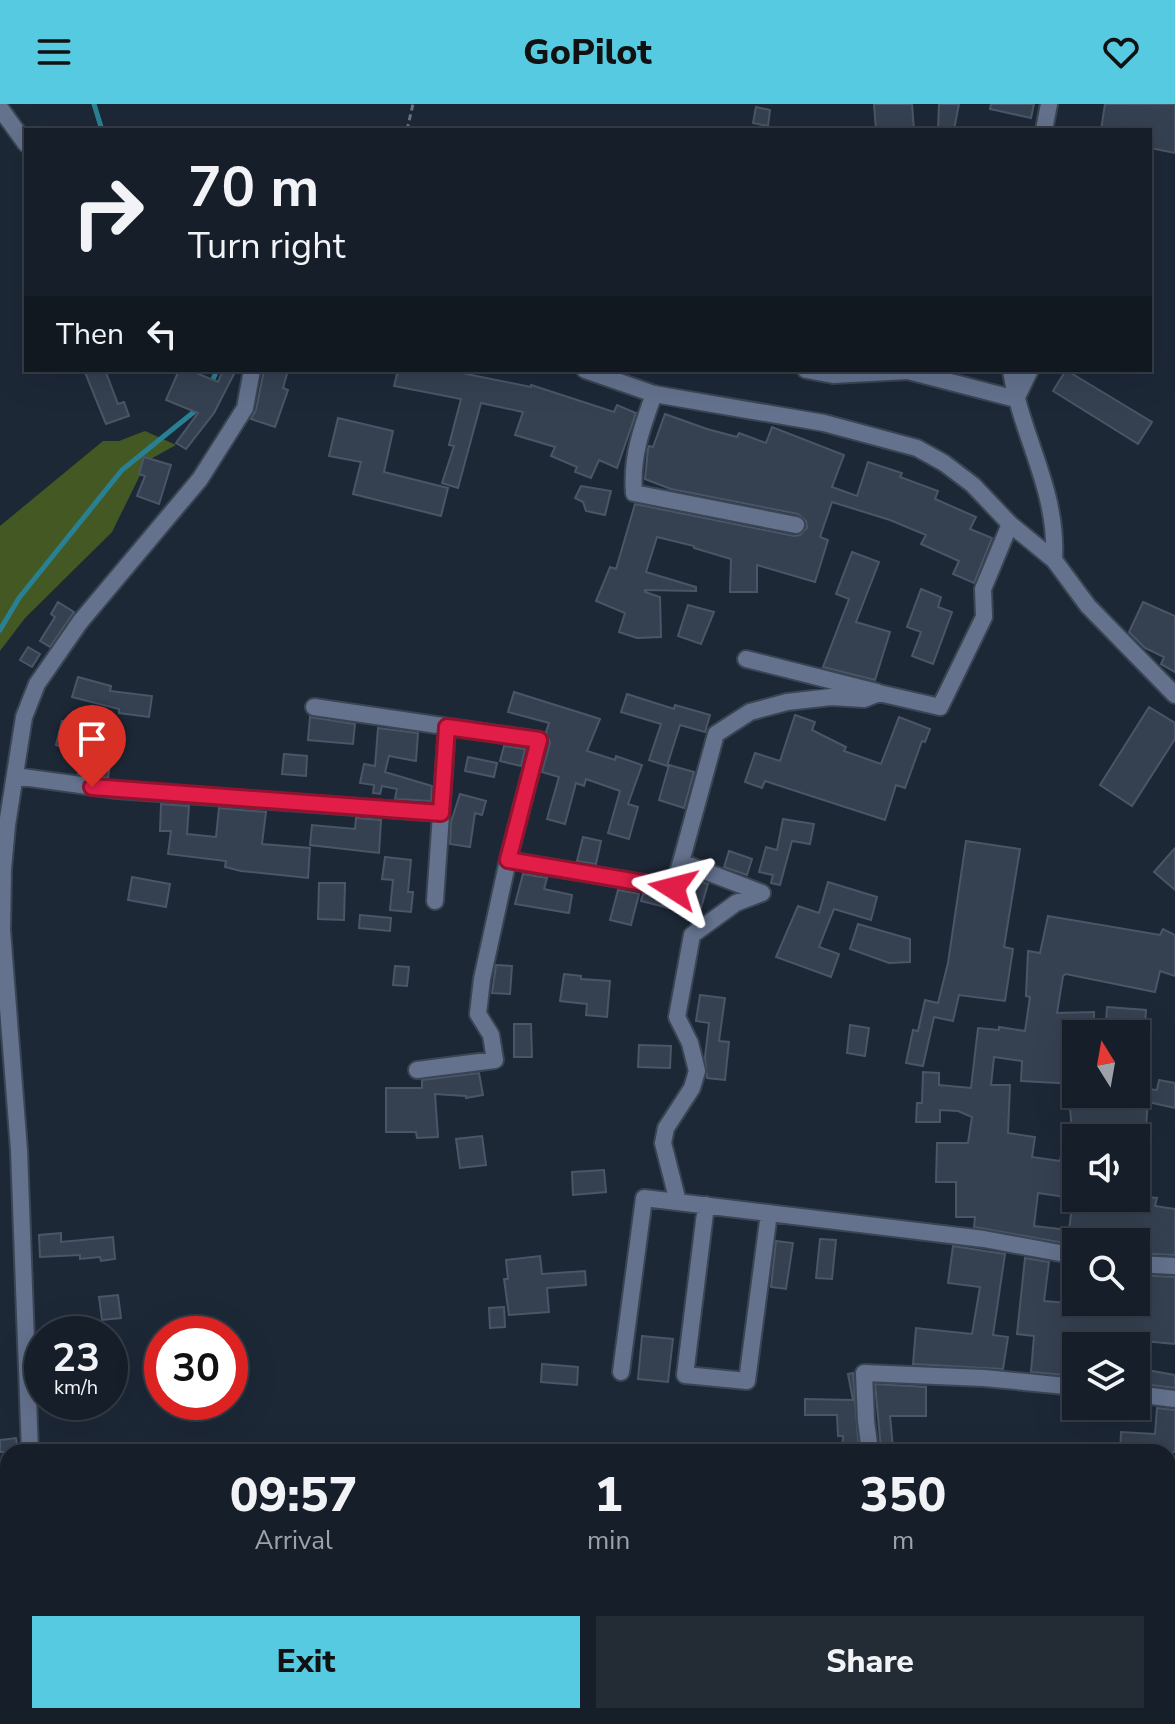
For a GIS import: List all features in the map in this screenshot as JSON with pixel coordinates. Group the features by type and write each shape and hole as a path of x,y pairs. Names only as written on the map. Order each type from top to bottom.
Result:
{"street":[{"path":"1044,128 1049,104"},
{"path":"0,108 24,141"},
{"path":"30,1444 19,1150 2,930 3,869 24,717 37,684 80,622 200,479 245,408 252,372"},
{"path":"591,372 654,394 824,423 917,448 973,485 1010,524 1054,560 1088,606 1175,695"},
{"path":"817,372 833,375 889,372"},
{"path":"912,372 1016,399"},
{"path":"1011,372 1016,399 1056,530 1054,560"},
{"path":"1016,399 1029,372"},
{"path":"654,394 637,442 632,472 634,493 796,525"},
{"path":"746,659 940,707 984,617 983,589 1010,524"},
{"path":"508,860 673,888 716,734 750,712 787,702 831,697 864,699 879,693"},
{"path":"314,707 539,740 482,979 478,1014 491,1035 495,1060 417,1070"},
{"path":"435,901 447,727"},
{"path":"15,776 117,790 441,813"},
{"path":"678,1202 663,1143 666,1128 692,1088 697,1071 690,1043 677,1017 692,935 736,903 762,893 681,862"},
{"path":"621,1372 644,1198 984,1239 1062,1253"},
{"path":"706,1205 685,1375 747,1381 769,1213"},
{"path":"1150,1265 1175,1266"},
{"path":"869,1444 864,1373 984,1378 1062,1386"},
{"path":"1150,1396 1175,1399"}],"path":[{"path":"407,128 413,104"}],"green space":[{"path":"145,431 176,445 147,461 112,532 25,618 0,651 0,526 103,441 119,441"}],"building":[{"path":"874,104 912,104 914,128 876,128"},
{"path":"939,104 959,104 954,128 938,128"},
{"path":"991,104 1034,104 1031,118 990,109"},
{"path":"1105,104 1175,104 1175,153 1152,148 1152,128 1101,128"},
{"path":"756,107 770,110 768,126 753,123"},
{"path":"85,372 106,372 118,404 124,402 129,416 106,424"},
{"path":"178,372 194,372 218,382 222,372 235,372 214,413 186,449 176,443 198,413 166,400"},
{"path":"264,372 287,372 283,388 288,390 275,427 251,419 256,410"},
{"path":"398,372 457,372 531,385 614,412 617,405 636,413 617,468 599,460 591,478 575,472 577,467 551,456 555,447 515,435 523,412 481,403 458,488 442,483 454,446 449,445 461,399 394,386"},
{"path":"1065,372 1069,372 1152,422 1138,444 1053,391"},
{"path":"665,414 707,429 737,437 739,433 766,443 772,427 844,455 832,487 857,496 868,462 902,473 900,477 938,491 935,499 976,517 970,529 992,538 974,583 953,574 959,561 921,544 926,535 832,502 820,537 828,540 815,582 757,565 757,592 730,592 731,559 657,537 646,572 696,587 696,591 645,590 660,597 661,637 637,638 619,632 625,613 596,601 610,567 616,569 635,504 794,536 807,528 806,521 798,514 671,489 645,479 648,449 649,446 653,447"},
{"path":"338,418 393,431 384,472 448,488 441,516 353,494 361,462 329,456"},
{"path":"144,457 171,465 159,504 137,496 145,476 139,474"},
{"path":"581,486 611,491 605,515 586,511 583,502 575,498"},
{"path":"852,552 879,562 856,622 890,632 875,680 823,667 849,599 836,594"},
{"path":"921,589 941,597 938,607 952,612 933,664 912,656 921,632 907,627"},
{"path":"58,602 74,612 50,647 40,641 55,617 51,614"},
{"path":"1143,602 1175,616 1175,672 1161,664 1164,657 1145,648 1129,632"},
{"path":"688,605 714,612 701,644 678,636"},
{"path":"28,647 40,654 32,667 20,660"},
{"path":"78,677 111,686 110,691 152,696 149,717 119,713 119,709 72,697"},
{"path":"514,692 600,719 587,751 642,765 628,804 638,807 629,839 608,833 620,791 586,779 584,786 576,783 565,824 547,819 559,777 542,772 550,743 546,732 549,723 508,712"},
{"path":"627,694 674,709 675,705 710,715 705,732 680,725 667,766 649,760 661,724 621,712"},
{"path":"1149,707 1175,723 1175,739 1132,806 1100,785"},
{"path":"795,715 815,722 812,730 846,747 844,751 881,764 899,717 930,729 925,742 922,741 905,788 896,785 885,820 765,781 762,788 745,782 755,753 780,761"},
{"path":"310,717 355,724 353,744 308,740"},
{"path":"62,721 77,724 71,749 56,745"},
{"path":"378,728 418,733 416,761 389,756 385,772 432,786 431,801 395,799 397,789 382,786 380,794 373,793 374,785 360,783 364,764 375,766"},
{"path":"504,746 525,749 521,766 500,761"},
{"path":"81,754 111,758 108,778 78,774"},
{"path":"284,754 307,756 306,776 282,774"},
{"path":"468,757 497,763 494,777 465,771"},
{"path":"669,765 694,772 684,808 659,800"},
{"path":"460,794 486,801 482,815 475,813 470,847 450,844 451,822"},
{"path":"161,804 189,806 187,834 216,837 219,808 266,812 262,844 310,848 308,878 241,871 225,867 226,861 168,854 171,831 160,831"},
{"path":"356,818 381,820 379,853 310,845 312,825 355,829"},
{"path":"783,819 814,824 810,844 792,841 780,885 771,883 773,875 759,872 766,847 777,850"},
{"path":"583,837 601,841 596,864 577,861"},
{"path":"966,841 1020,849 1004,947 1013,949 1005,1001 959,995 953,1021 934,1017 923,1066 906,1063 913,1030 918,1031 925,1000 938,1003 948,963"},
{"path":"1175,848 1175,890 1154,872"},
{"path":"729,851 752,859 747,875 724,867"},
{"path":"385,857 411,860 408,892 413,892 411,912 390,910 393,880 382,879"},
{"path":"523,874 547,878 544,889 572,895 569,913 515,904"},
{"path":"132,877 170,884 166,907 128,900"},
{"path":"688,878 708,884 700,911 679,904"},
{"path":"828,882 877,897 871,920 834,909 819,947 839,954 831,977 776,957 798,906 819,913"},
{"path":"319,883 345,883 344,920 318,919"},
{"path":"618,890 639,894 631,925 610,920"},
{"path":"643,894 676,898 673,909 641,901"},
{"path":"360,915 391,918 390,931 359,928"},
{"path":"1048,916 1160,935 1163,929 1175,935 1175,976 1160,971 1155,992 1066,974 1063,976 1057,1013 1094,1012 1094,1020 1062,1020 1062,1083 1021,1081 1022,1061 994,1057 991,1085 1010,1085 1008,1133 1035,1137 1032,1157 1060,1161 1062,1150 1062,1196 1038,1193 1034,1226 1062,1229 1062,1243 974,1227 975,1217 956,1217 956,1182 936,1182 937,1143 968,1143 972,1117 958,1111 940,1110 940,1122 916,1122 917,1103 922,1103 923,1072 939,1073 939,1085 971,1088 978,1028 1025,1031 1030,997 1026,996 1028,951 1040,953"},
{"path":"858,924 910,939 910,962 889,963 850,949"},
{"path":"496,965 512,966 510,994 492,993"},
{"path":"395,966 409,967 407,986 393,985"},
{"path":"564,974 610,981 607,1017 586,1015 587,1004 560,1001"},
{"path":"700,995 725,998 719,1041 729,1042 725,1080 707,1078 705,1057 709,1023 696,1021"},
{"path":"1107,1007 1146,1010 1145,1020 1106,1020"},
{"path":"514,1024 531,1024 532,1057 514,1057"},
{"path":"850,1025 869,1028 865,1056 847,1053"},
{"path":"639,1045 671,1046 670,1068 638,1067"},
{"path":"479,1073 483,1095 466,1098 435,1094 438,1137 417,1138 416,1132 386,1132 386,1088 422,1088 422,1080"},
{"path":"1159,1080 1175,1083 1175,1108 1150,1102 1150,1089 1157,1090"},
{"path":"1070,1108 1148,1108 1146,1124 1071,1124"},
{"path":"482,1136 486,1165 460,1168 456,1139"},
{"path":"604,1170 606,1192 573,1195 572,1172"},
{"path":"1150,1197 1157,1198 1155,1206 1175,1209 1175,1255 1150,1254 1150,1228 1069,1228 1071,1212 1150,1212"},
{"path":"61,1233 61,1242 113,1237 115,1259 80,1259 80,1255 40,1257 39,1235"},
{"path":"820,1239 836,1240 832,1279 816,1278"},
{"path":"776,1241 793,1243 786,1289 771,1287"},
{"path":"953,1246 1005,1254 993,1335 1008,1337 1003,1369 913,1364 916,1328 972,1334 980,1287 948,1283"},
{"path":"540,1256 542,1274 585,1271 586,1285 547,1288 549,1312 509,1315 504,1279 508,1279 506,1260"},
{"path":"1025,1258 1049,1262 1044,1301 1062,1302 1062,1316 1150,1316 1150,1276 1175,1277 1175,1344 1150,1342 1150,1332 1062,1332 1062,1375 1031,1372 1034,1336 1017,1334"},
{"path":"118,1295 121,1316 101,1316 99,1297"},
{"path":"504,1307 505,1327 490,1328 489,1308"},
{"path":"642,1336 673,1339 668,1382 638,1379"},
{"path":"542,1364 578,1367 577,1385 541,1382"},
{"path":"1150,1371 1175,1375 1175,1388 1150,1385"},
{"path":"853,1373 858,1444 842,1444 843,1436 838,1436 837,1415 805,1415 805,1399 853,1400 848,1374"},
{"path":"875,1384 926,1387 926,1416 890,1416 893,1444 881,1444"},
{"path":"1157,1408 1175,1410 1175,1444 1120,1444 1121,1432 1155,1434"},
{"path":"16,1438 17,1444 0,1444 0,1440"}],"waterway":[{"path":"94,104 101,128"},
{"path":"211,384 216,372"},
{"path":"0,630 19,598 122,470 200,407"}],"route":[{"path":"92,787 441,813 447,727 539,740 508,860 673,888"}]}
